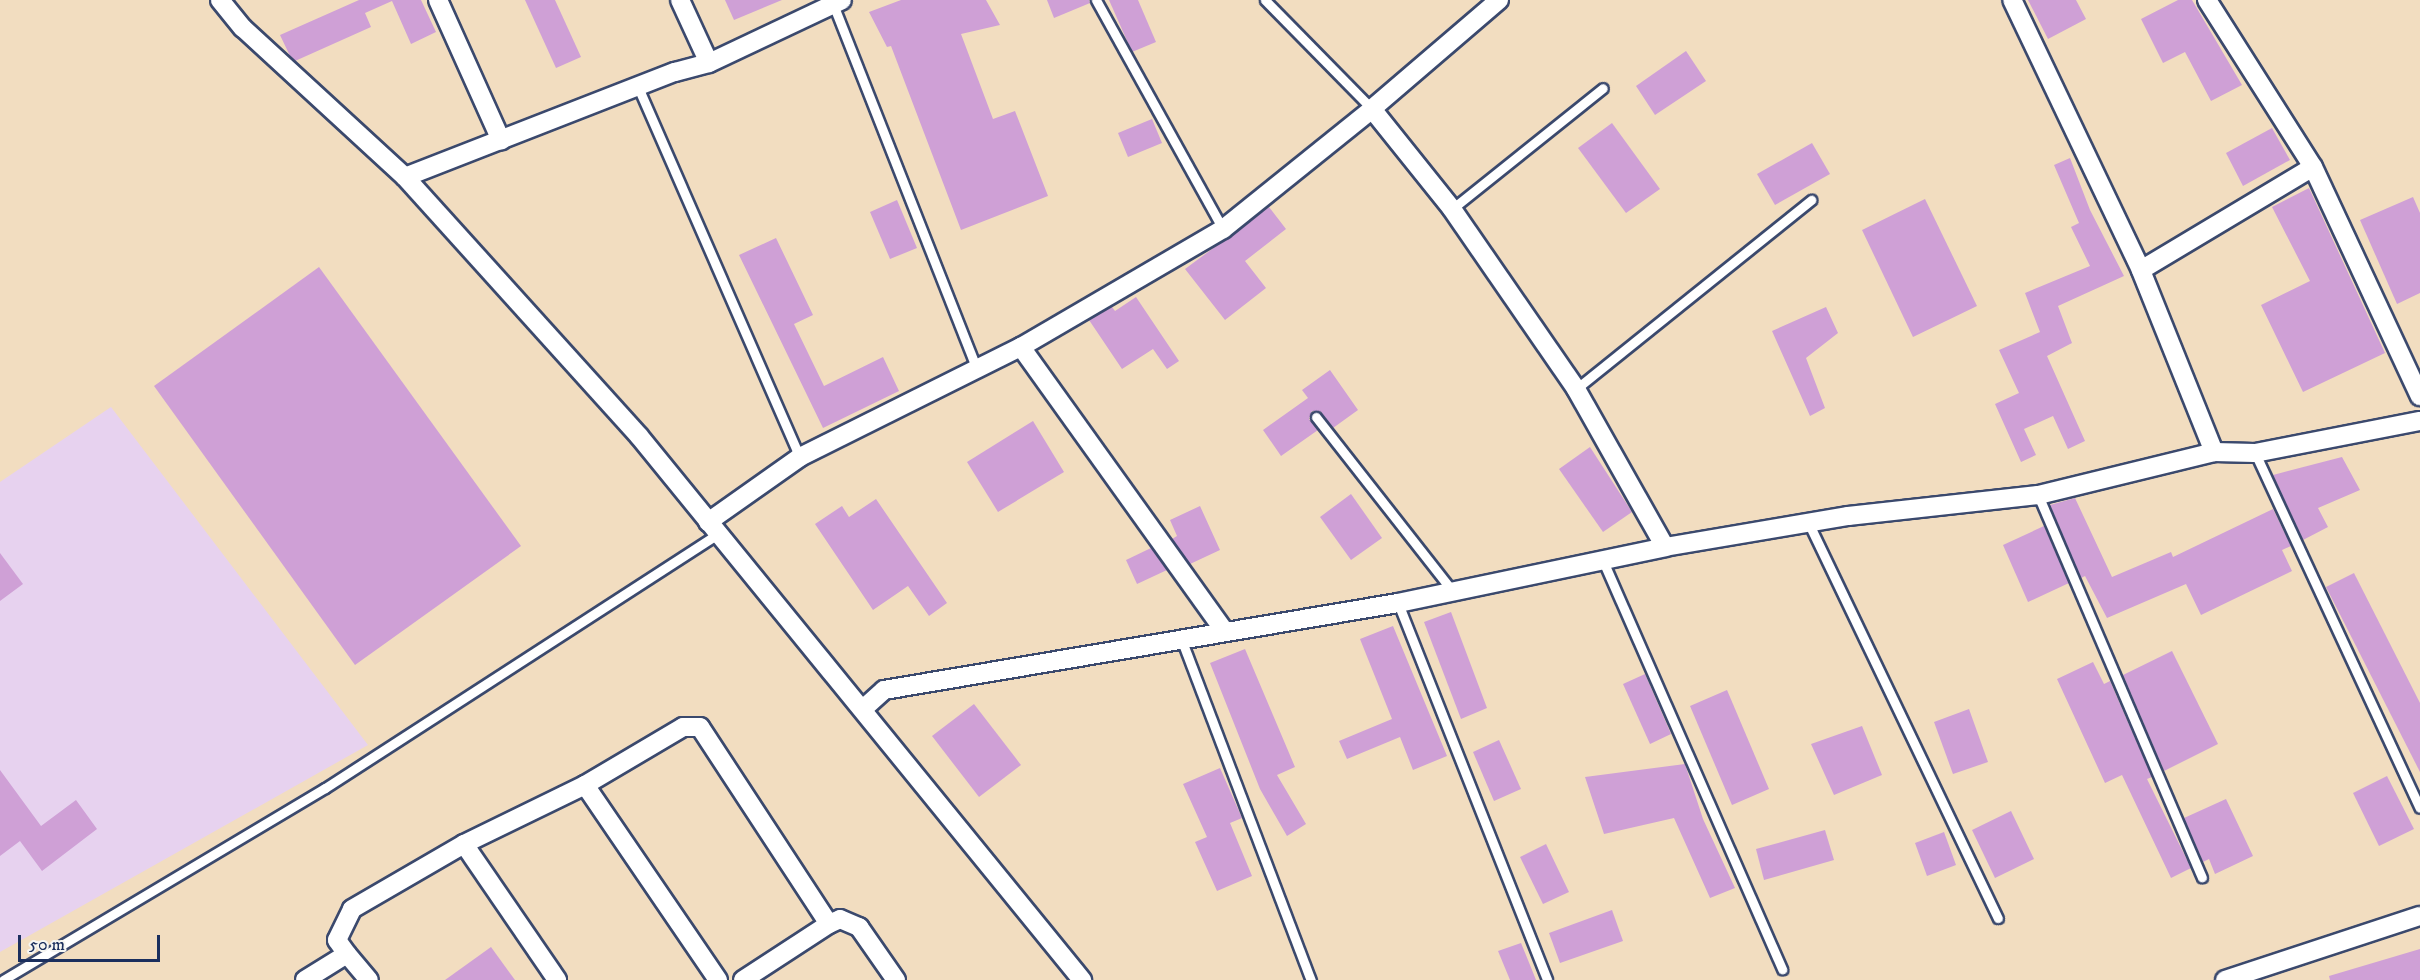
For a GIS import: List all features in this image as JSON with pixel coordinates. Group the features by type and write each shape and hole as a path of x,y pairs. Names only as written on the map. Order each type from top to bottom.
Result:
{"street":[{"path":"220,0 243,28 405,177 639,436 1082,980"},
{"path":"438,0 501,140"},
{"path":"680,0 709,63"},
{"path":"713,528 800,457 1021,347 1223,229 1372,110 1499,0"},
{"path":"2012,0 2141,270 2214,452"},
{"path":"2207,0 2313,167 2420,396"},
{"path":"405,177 638,87 709,63 838,2"},
{"path":"1372,110 1452,209 1576,389 1665,547"},
{"path":"2141,270 2313,167"},
{"path":"1021,347 1224,631"},
{"path":"863,709 884,690 1088,652 1182,641 1224,631 1398,603 1665,547 1848,516 2038,495 2214,452 2255,453 2420,421"},
{"path":"369,980 337,940 352,909 464,844 585,785 683,727 699,727 829,924"},
{"path":"585,785 718,980"},
{"path":"464,844 557,980"},
{"path":"2225,980 2420,916"},
{"path":"743,980 840,919 859,927 896,980"},
{"path":"304,980 347,954"}],"lane":[{"path":"1096,0 1223,229"},
{"path":"1265,0 1372,110"},
{"path":"838,2 977,369"},
{"path":"638,87 800,457"},
{"path":"1452,209 1603,88"},
{"path":"1576,389 1811,200"},
{"path":"1316,417 1453,592"},
{"path":"2255,453 2420,808"},
{"path":"2038,495 2202,877"},
{"path":"1809,524 1998,918"},
{"path":"3,980 325,788 713,528"},
{"path":"1604,561 1782,969"},
{"path":"1398,603 1547,980"},
{"path":"1182,641 1311,980"}],"shaded area":[{"path":"111,407 368,745 0,952 0,482"}],"building":[{"path":"359,0 421,0 436,32 411,44 392,1 365,13 371,27 295,61 290,56 280,35"},
{"path":"525,0 555,0 581,57 556,68"},
{"path":"725,0 782,0 734,20"},
{"path":"901,0 986,0 1000,25 961,34 993,119 1015,111 1048,196 961,230 891,46 887,47 869,12"},
{"path":"1047,0 1089,0 1090,3 1054,18"},
{"path":"1109,0 1138,0 1156,42 1132,52"},
{"path":"2028,0 2076,0 2086,19 2048,39"},
{"path":"2178,0 2192,0 2242,85 2211,101 2185,52 2163,63 2141,19"},
{"path":"1686,51 1706,81 1655,115 1636,86"},
{"path":"1152,119 1162,143 1128,157 1118,133"},
{"path":"1612,123 1660,189 1626,213 1578,148"},
{"path":"2272,128 2290,160 2243,186 2226,153"},
{"path":"1812,143 1830,174 1775,205 1757,174"},
{"path":"2070,158 2090,210 2124,276 2058,306 2072,343 2047,356 2085,441 2068,449 2053,416 2024,429 2036,455 2021,462 1995,404 2019,393 1999,350 2040,332 2025,293 2090,266 2071,227 2079,223 2054,165"},
{"path":"2309,188 2385,353 2303,392 2261,305 2310,281 2272,207"},
{"path":"2413,197 2420,213 2420,293 2397,304 2360,220"},
{"path":"1925,199 1977,306 1913,337 1862,230"},
{"path":"897,200 917,248 890,259 870,212"},
{"path":"1269,207 1286,229 1245,261 1266,288 1225,320 1185,269"},
{"path":"776,238 813,315 794,324 824,386 883,357 899,391 823,428 739,255"},
{"path":"319,267 521,546 355,665 154,386"},
{"path":"1136,297 1179,361 1167,369 1153,349 1122,369 1089,320 1112,307 1115,311"},
{"path":"1826,307 1838,333 1806,358 1825,408 1810,416 1772,331"},
{"path":"1330,370 1358,410 1333,428 1321,412 1312,411 1309,419 1318,430 1281,456 1263,430 1308,398 1302,390"},
{"path":"1033,421 1064,472 998,512 967,462"},
{"path":"1590,447 1632,512 1603,532 1559,469"},
{"path":"2342,457 2360,490 2318,508 2328,527 2303,540 2273,475"},
{"path":"1351,494 1382,538 1351,560 1320,517"},
{"path":"2075,498 2112,577 2171,552 2173,557 2273,509 2291,546 2282,550 2292,571 2201,615 2186,584 2107,618 2085,576 2081,578 2050,505"},
{"path":"876,499 947,603 929,616 908,586 873,610 815,524 842,506 849,517"},
{"path":"1200,506 1220,550 1190,564 1172,539 1177,536 1170,520"},
{"path":"2044,526 2069,583 2028,602 2003,545"},
{"path":"1151,548 1167,570 1137,584 1126,560"},
{"path":"0,553 23,584 0,601"},
{"path":"2354,573 2420,703 2420,772 2326,587"},
{"path":"1451,612 1487,708 1461,719 1424,622"},
{"path":"1393,626 1447,756 1413,770 1400,737 1347,759 1339,741 1392,719 1360,639"},
{"path":"1245,649 1295,767 1277,775 1306,824 1287,836 1260,789 1210,663"},
{"path":"2172,651 2218,744 2164,771 2123,675"},
{"path":"2093,662 2104,684 2110,681 2152,777 2147,779 2191,868 2171,878 2122,775 2105,783 2057,679"},
{"path":"1645,674 1671,734 1650,744 1623,684"},
{"path":"1727,690 1769,789 1732,805 1690,706"},
{"path":"974,704 1021,765 979,797 932,736"},
{"path":"1969,709 1988,762 1953,774 1934,722"},
{"path":"1862,726 1882,775 1834,795 1811,744"},
{"path":"1499,740 1521,789 1494,801 1473,752"},
{"path":"1685,764 1703,819 1735,888 1710,898 1674,818 1604,834 1585,777"},
{"path":"1220,768 1242,818 1230,823 1252,876 1217,891 1195,842 1207,837 1183,784"},
{"path":"0,770 41,826 76,800 97,829 42,871 20,841 0,856"},
{"path":"2387,776 2414,829 2379,846 2353,793"},
{"path":"2226,799 2253,856 2215,874 2209,859 2203,862 2184,818"},
{"path":"2011,811 2034,859 1995,878 1972,830"},
{"path":"1825,830 1834,860 1764,880 1756,849"},
{"path":"1944,832 1956,865 1927,876 1915,843"},
{"path":"1546,844 1569,892 1543,904 1520,857"},
{"path":"1612,910 1623,941 1560,963 1549,933"},
{"path":"1521,943 1536,980 1510,980 1498,951"},
{"path":"491,947 515,980 445,980"},
{"path":"2420,949 2420,980 2330,980 2329,976"}]}
